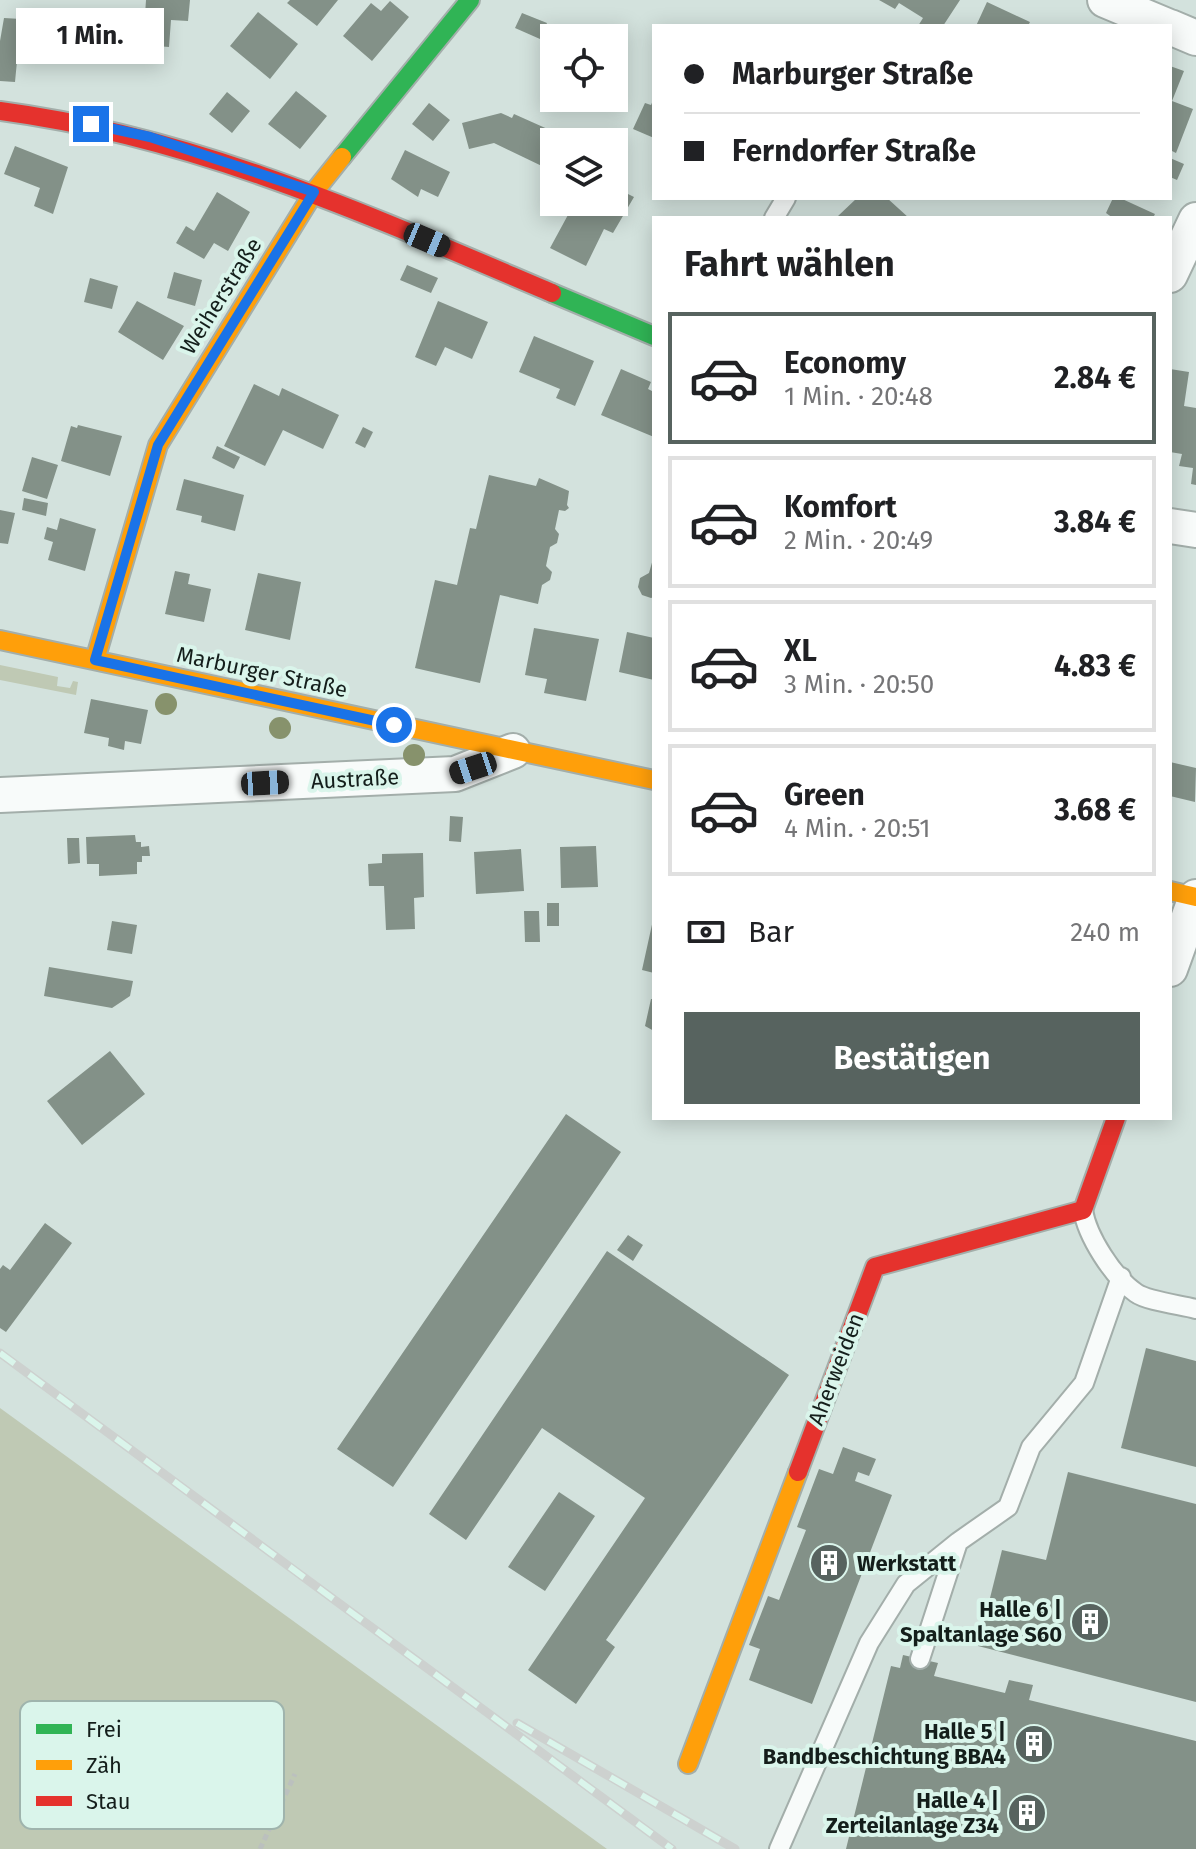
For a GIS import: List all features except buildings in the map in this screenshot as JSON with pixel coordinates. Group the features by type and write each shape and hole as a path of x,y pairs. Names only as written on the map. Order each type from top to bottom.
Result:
{"street":[{"name":"Weiherstraße","path":"95,660 158,445 314,192 470,0"},
{"path":"1105,0 1162,24"},
{"path":"1172,28 1196,38"},
{"path":"0,111 62,117 150,137 314,192 652,335"},
{"path":"1172,271 1196,220"},
{"path":"1172,526 1196,530"},
{"name":"Marburger Straße","path":"0,640 652,780"},
{"name":"Austraße","path":"0,795 455,774 513,751"},
{"path":"1172,891 1196,897 1172,963"},
{"path":"1083,1210 1115,1120"},
{"name":"Aherweiden","path":"688,1764 875,1267 1083,1210"}],"lane":[{"path":"1083,1210 1086,1229 1102,1255 1136,1294 1196,1309"},
{"path":"779,1849 869,1643 906,1584 1008,1507 1031,1447 1084,1383 1121,1277"},
{"path":"920,1659 958,1542"}],"path":[{"path":"284,1798 295,1774"},
{"path":"260,1849 269,1829"}],"green space":[{"path":"0,665 58,677 57,686 70,688 73,681 78,682 76,695 0,680"},
{"path":"0,1408 607,1849 0,1849"}],"railway":[{"path":"0,1353 672,1849"},
{"path":"517,1723 735,1849"}],"traffic: fast":[{"path":"342,157 470,0"},
{"path":"552,293 652,335"}],"traffic: slow":[{"path":"95,660 158,445 314,192 342,157"},
{"path":"0,640 652,780"},
{"path":"1172,891 1196,897"},
{"path":"688,1764 798,1472"}],"traffic: jam":[{"path":"0,111 73,123 214,160 350,208 552,293"},
{"path":"798,1472 875,1267 1083,1210 1115,1120"}],"place":[{"name":"Werkstatt","path":"829,1563"},
{"name":"Halle 6 | Spaltanlage S60","path":"1090,1622"},
{"name":"Halle 5 | Bandbeschichtung BBA4","path":"1034,1744"},
{"name":"Halle 4 | Zerteilanlage Z34","path":"1027,1813"}],"route":[{"path":"91,124 150,137 314,192 158,445 95,660 394,725"}]}
